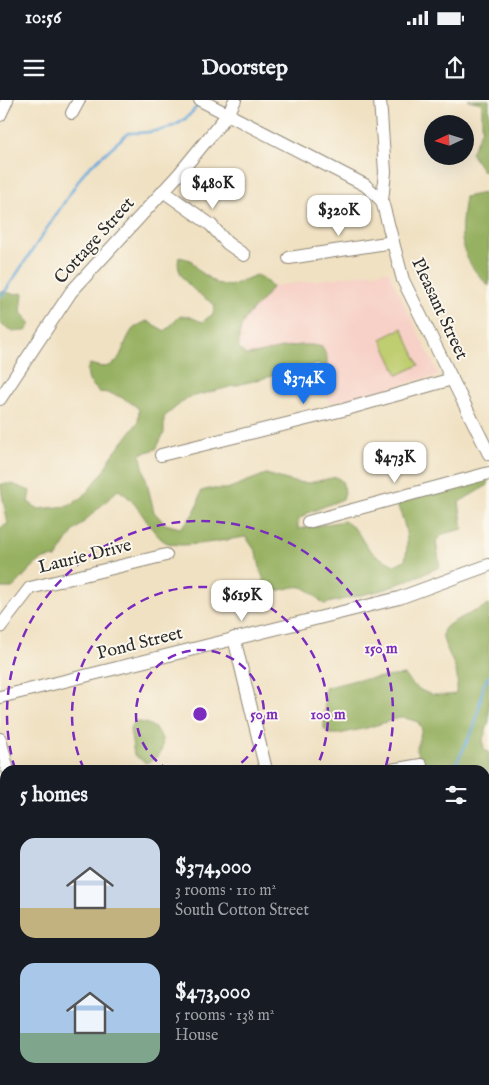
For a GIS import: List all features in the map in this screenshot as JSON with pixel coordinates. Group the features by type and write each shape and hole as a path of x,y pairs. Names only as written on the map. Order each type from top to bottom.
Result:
{"street":[{"path":"0,115 7,100"},
{"path":"72,113 79,100"},
{"name":"Cottage Street","path":"0,399 5,381 71,292 164,191 228,114 235,100"},
{"path":"380,100 385,179 382,201"},
{"path":"204,102 365,185 382,201"},
{"path":"164,191 211,225 226,243 244,256"},
{"name":"Pleasant Street","path":"382,201 403,280 489,454"},
{"path":"290,258 393,242"},
{"path":"162,455 343,410 452,379"},
{"path":"308,522 489,473"},
{"name":"Laurie Drive","path":"0,627 30,588 166,555"},
{"name":"Pond Street","path":"0,697 399,598 489,565"},
{"path":"234,638 265,765"},
{"path":"0,739 7,765"}],"shaded area":[{"path":"388,271 439,375 329,403 319,364 187,398 243,290"}],"green space":[{"path":"468,100 489,100 489,172 482,170 474,158 474,146 482,129 482,103"},
{"path":"489,192 489,286 471,265 466,256 463,246 462,224 465,197"},
{"path":"179,257 191,260 198,270 216,283 230,286 256,275 263,278 272,287 249,314 241,327 239,349 246,355 294,346 313,345 322,347 327,357 326,391 319,364 187,398 164,417 164,433 156,449 140,454 154,512 165,524 180,528 194,512 201,491 227,489 266,474 294,482 309,483 336,477 342,481 345,492 343,499 308,513 298,520 298,529 344,521 357,532 373,552 394,565 405,560 407,545 404,524 396,503 483,478 488,481 488,485 459,502 463,529 443,534 436,541 440,567 386,589 324,604 305,588 295,587 271,592 264,582 256,552 246,537 184,545 168,543 156,534 132,502 118,490 73,532 56,558 43,559 37,563 12,588 0,588 0,528 8,524 0,484 12,484 30,491 28,502 39,509 68,506 82,498 105,470 109,460 138,422 139,409 121,397 99,392 89,381 87,370 90,364 101,367 115,363 133,329 147,321 165,331 180,316 188,316 202,322 213,314 215,305 195,291 184,279 178,265"},
{"path":"0,291 13,294 23,293 21,312 31,324 26,331 12,331 0,324"},
{"path":"402,328 419,365 398,375 381,339"},
{"path":"489,604 489,721 483,739 484,750 489,752 489,765 423,765 416,750 422,729 418,722 402,717 367,728 339,734 329,734 324,729 325,688 355,680 404,675 415,686 427,693 439,695 455,694 457,674 443,638 443,632 452,623"},
{"path":"139,722 154,728 162,740 160,753 146,763 134,755 130,729 133,723"}],"waterway":[{"path":"0,296 4,293 85,171 128,133 159,131 168,128 185,119 199,103"},
{"path":"455,765 475,725 484,684 489,676"}]}
